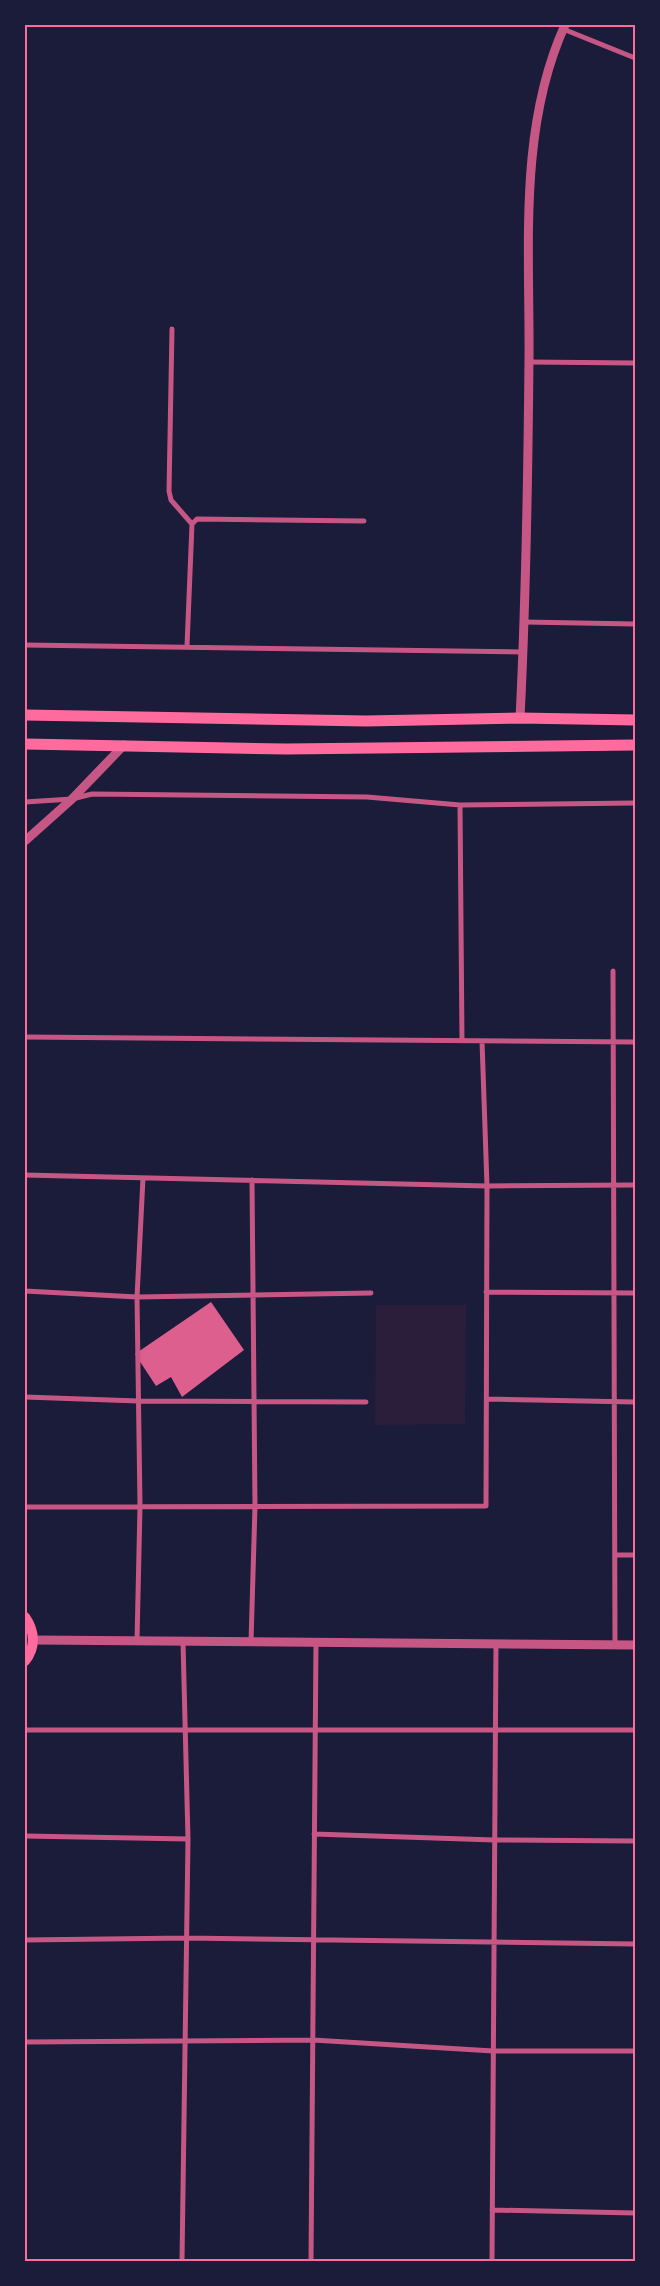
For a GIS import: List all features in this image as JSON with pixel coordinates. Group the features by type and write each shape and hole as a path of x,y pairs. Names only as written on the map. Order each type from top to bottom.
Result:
{"main road":[{"path":"25,715 366,721 520,718 635,720"},
{"path":"25,744 286,749 635,745"},
{"path":"25,1618 32,1631 34,1640 32,1650 25,1661"}],"street":[{"path":"520,718 524,622 531,192 536,121 551,61 564,27 635,58"},
{"path":"172,329 169,491 171,500 192,524 188,646"},
{"path":"529,362 635,363"},
{"path":"192,524 197,520 364,521"},
{"path":"524,622 635,624"},
{"path":"25,645 523,652"},
{"path":"25,841 72,799 124,745"},
{"path":"25,802 72,799 92,794 367,797 460,805 635,803"},
{"path":"460,805 462,1041"},
{"path":"613,971 612,1185 615,1645"},
{"path":"25,1037 635,1042"},
{"path":"25,1506 486,1506 487,1186 482,1041"},
{"path":"25,1175 487,1186 635,1185"},
{"path":"137,1642 140,1506 137,1297 143,1178"},
{"path":"251,1642 255,1506 252,1180"},
{"path":"25,1291 137,1297 371,1293"},
{"path":"486,1292 613,1292 635,1294"},
{"path":"25,1397 138,1401 254,1400 366,1402"},
{"path":"487,1399 635,1402"},
{"path":"614,1555 635,1555"},
{"path":"34,1640 635,1645"},
{"path":"311,2261 316,1641"},
{"path":"182,2261 188,1840 183,1642"},
{"path":"492,2261 496,1643"},
{"path":"25,1730 635,1730"},
{"path":"314,1834 494,1840 635,1841"},
{"path":"25,1836 188,1840"},
{"path":"25,1940 186,1938 635,1944"},
{"path":"25,2042 312,2040 493,2051 635,2051"},
{"path":"492,2210 635,2213"}],"shaded area":[{"path":"376,1305 466,1305 465,1424 375,1425"}],"building":[{"path":"211,1302 244,1350 182,1397 171,1377 156,1386 135,1354"}]}
